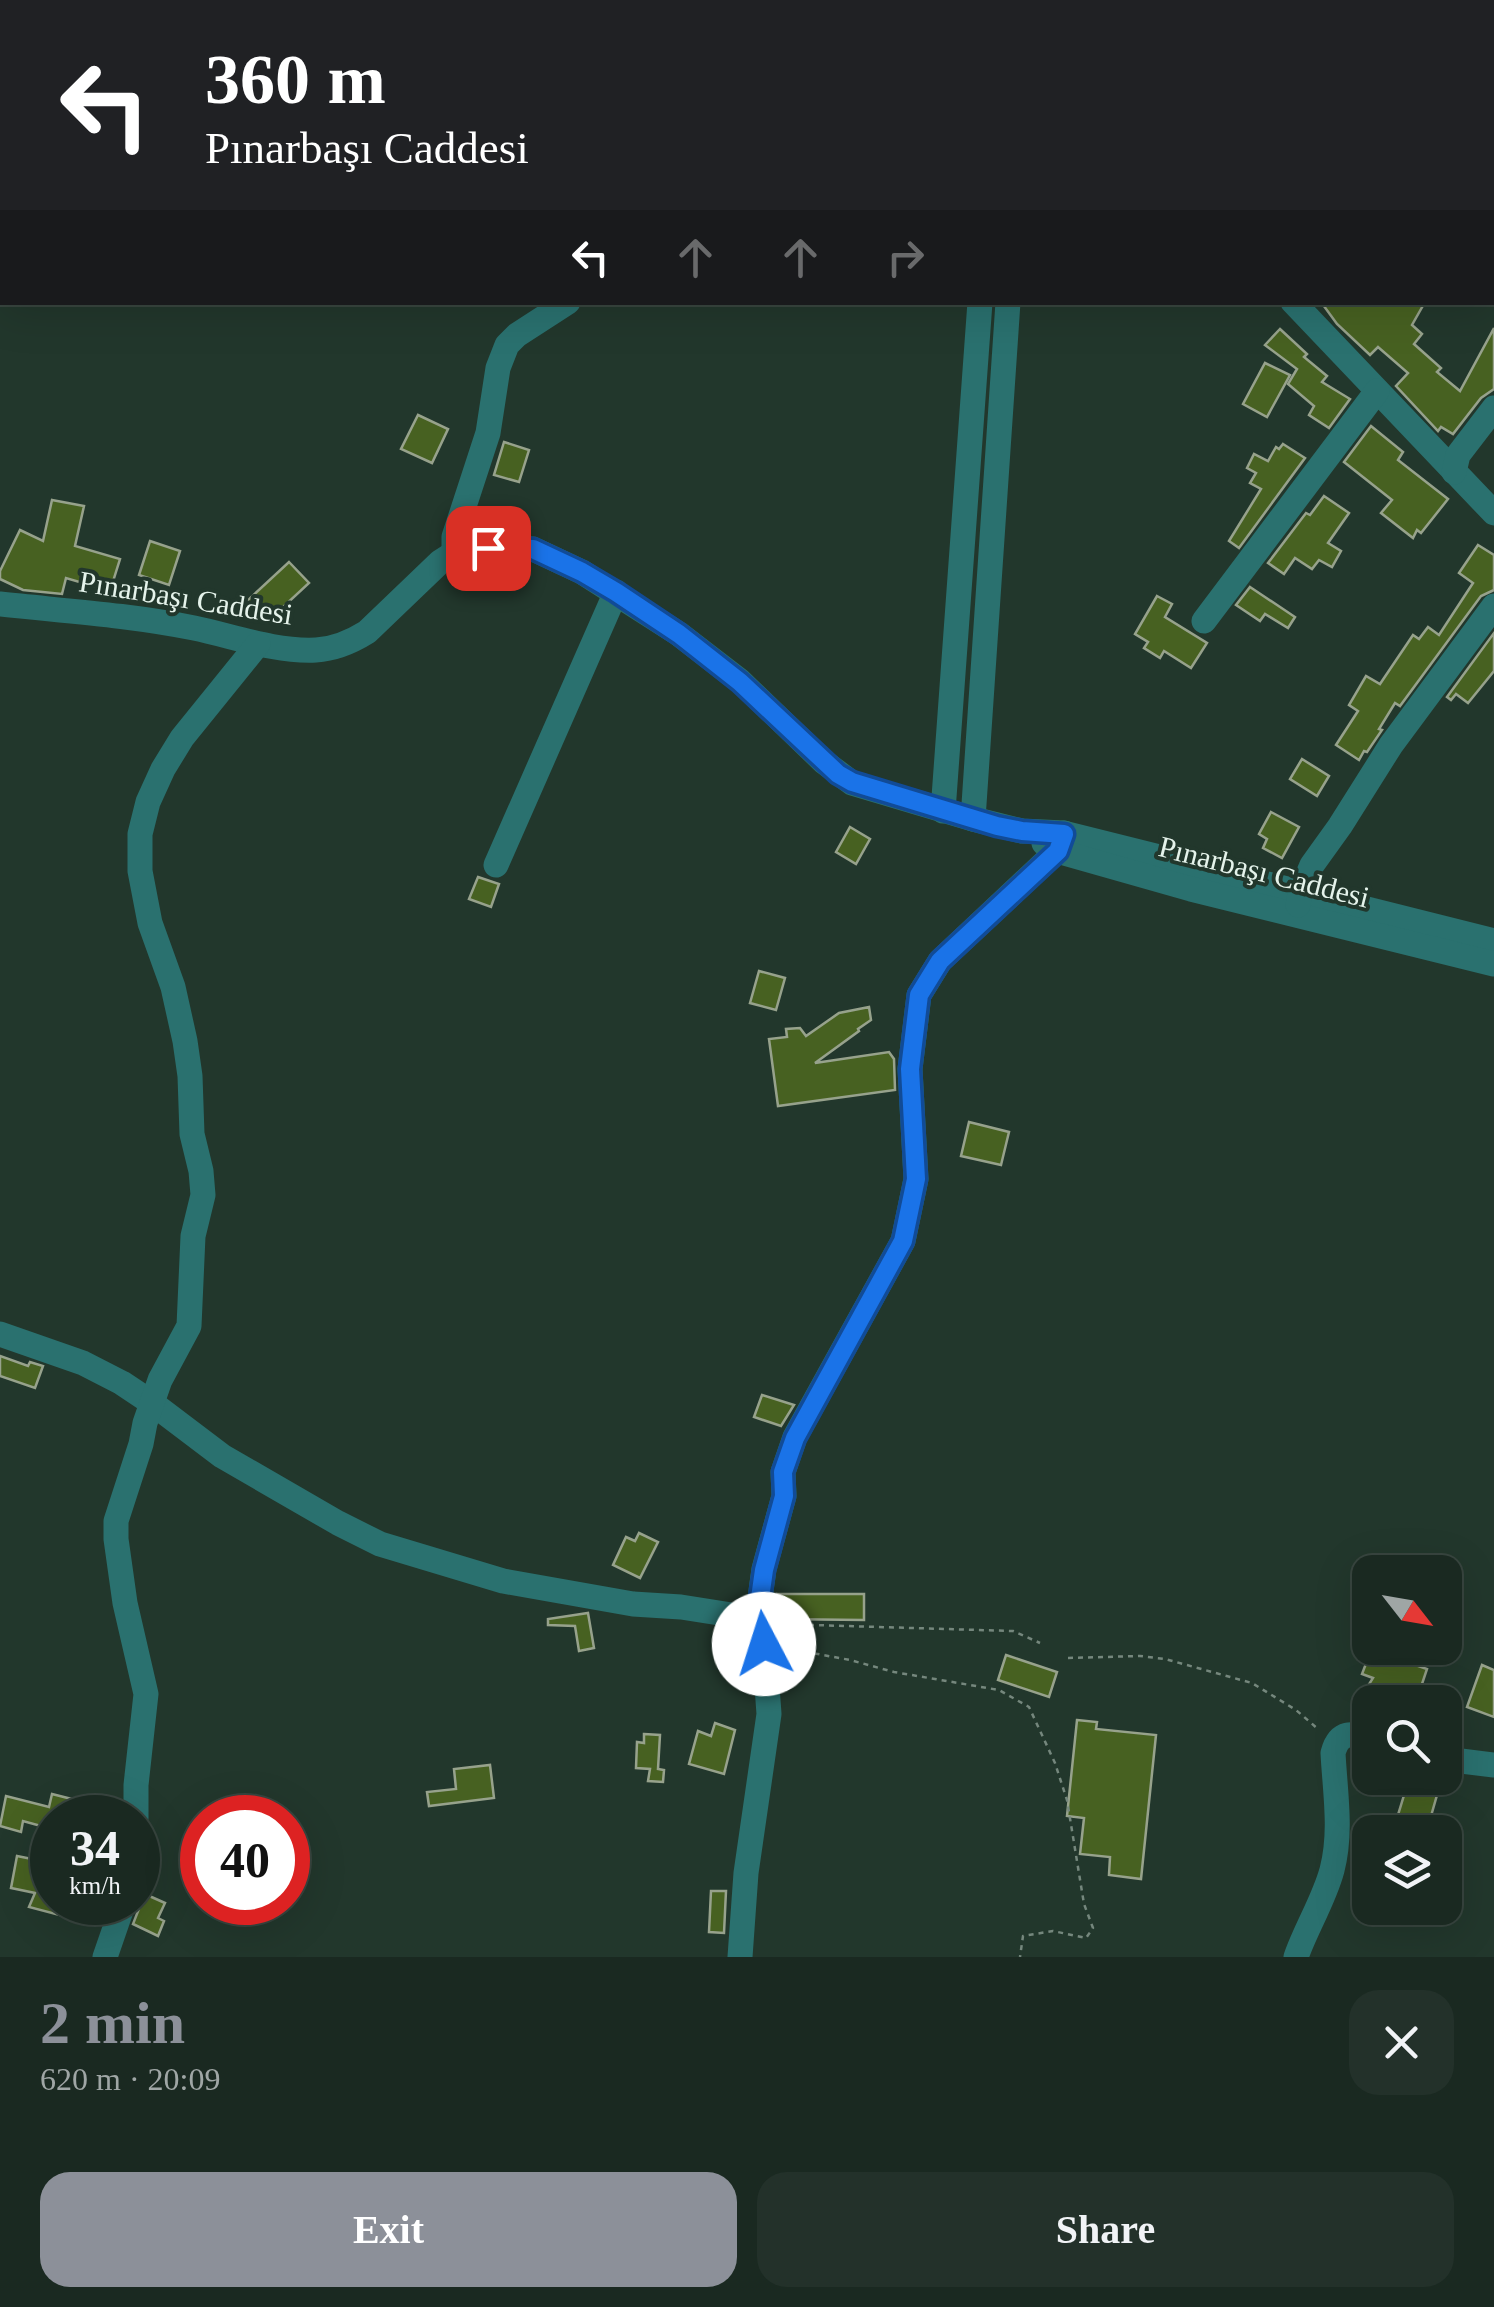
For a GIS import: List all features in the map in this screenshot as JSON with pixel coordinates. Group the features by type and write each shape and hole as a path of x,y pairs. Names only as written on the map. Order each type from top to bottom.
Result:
{"street":[{"path":"454,553 454,537 488,433 495,382 507,345 563,305"},
{"path":"943,810 980,305"},
{"path":"973,820 1008,305"},
{"path":"1296,305 1494,512"},
{"path":"1204,621 1377,391"},
{"path":"1454,472 1458,455 1494,408"},
{"name":"Pınarbaşı Caddesi","path":"0,604 130,617 258,644 318,650 354,640 367,632 454,553 468,549 533,549 582,572 679,634 740,682 838,774 852,782 973,820 1298,904 1494,964"},
{"path":"496,864 616,592"},
{"path":"1298,904 1312,865 1391,745 1494,606"},
{"path":"136,1795 146,1694 125,1603 116,1522 160,1380 189,1326 192,1236 202,1195 192,1134 188,1059 174,987 150,923 140,871 140,834 148,802 182,738 258,644"},
{"path":"740,1957 746,1873 769,1714 760,1629 764,1570 784,1496 783,1472 795,1438 903,1241 916,1179 910,1069 919,995 940,961 1061,842"},
{"name":"Pınarbaşı Caddesi","path":"1298,904 1494,941"},
{"path":"0,1334 83,1362 152,1403 222,1456 380,1544 504,1582 633,1604 681,1607 760,1629"},
{"path":"1296,1957 1332,1872 1337,1830 1333,1753 1344,1735 1352,1733"},
{"path":"1462,1761 1494,1765"},
{"path":"105,1957 116,1925"}],"path":[{"path":"760,1629 1013,1631 1040,1643"},
{"path":"760,1629 894,1672 998,1690 1029,1707 1067,1800 1084,1904 1093,1928 1086,1938 1053,1932 1023,1936 1020,1957"},
{"path":"1068,1658 1165,1658 1252,1683 1296,1710 1336,1744"}],"building":[{"path":"1323,305 1423,305 1412,325 1422,334 1414,344 1441,368 1437,372 1460,391 1494,328 1494,389 1481,398 1453,434 1441,427 1438,431 1396,386 1408,373 1378,347 1370,355"},
{"path":"1280,329 1327,376 1322,382 1350,399 1329,428 1309,415 1314,406 1288,384 1297,369 1265,345"},
{"path":"1265,363 1290,375 1267,417 1243,404"},
{"path":"418,415 448,429 432,463 401,449"},
{"path":"1371,426 1403,452 1398,460 1448,499 1413,538 1381,513 1392,500 1344,462"},
{"path":"504,442 529,450 519,482 494,475"},
{"path":"1283,444 1305,458 1239,548 1229,541 1261,489 1250,483 1256,473 1247,468 1254,454 1268,461 1276,447 1279,449"},
{"path":"1324,496 1349,513 1328,543 1341,551 1332,567 1319,560 1312,569 1295,558 1284,574 1268,563"},
{"path":"52,500 84,506 75,546 120,559 110,591 66,578 62,594 23,590 0,579 0,571 20,530 43,541"},
{"path":"150,541 180,551 169,585 139,575"},
{"path":"1478,545 1494,555 1494,590 1481,596 1400,706 1395,703 1379,729 1382,730 1359,760 1336,745 1358,711 1349,705 1366,676 1380,684 1413,635 1419,639 1428,627 1439,635 1473,583 1459,573"},
{"path":"289,562 309,583 267,622 247,601"},
{"path":"1250,587 1295,617 1288,628 1265,614 1260,621 1236,605"},
{"path":"1157,596 1172,604 1165,617 1207,643 1191,668 1164,651 1160,658 1144,648 1148,642 1135,634"},
{"path":"1494,633 1494,671 1468,703 1456,694 1451,700 1447,697"},
{"path":"1302,759 1329,776 1317,796 1290,779"},
{"path":"1271,812 1299,827 1282,858 1263,848 1267,839 1259,834"},
{"path":"850,827 870,839 856,864 836,852"},
{"path":"478,877 499,884 491,907 469,899"},
{"path":"759,971 785,978 776,1010 750,1003"},
{"path":"869,1007 871,1020 815,1063 889,1052 894,1059 895,1090 778,1106 769,1039 787,1037 786,1029 800,1028 806,1036 839,1013"},
{"path":"969,1122 1009,1132 1001,1165 961,1156"},
{"path":"0,1356 28,1366 30,1362 43,1366 35,1388 0,1376"},
{"path":"762,1395 794,1405 781,1426 754,1417"},
{"path":"639,1533 658,1542 640,1578 613,1565 626,1537 635,1541"},
{"path":"777,1594 864,1594 864,1620 774,1619"},
{"path":"588,1613 594,1648 579,1651 575,1626 548,1625 548,1619"},
{"path":"1006,1655 1057,1672 1049,1697 998,1680"},
{"path":"1365,1665 1415,1665 1427,1669 1422,1685 1369,1685 1373,1678 1362,1674"},
{"path":"1482,1665 1494,1670 1494,1717 1467,1707"},
{"path":"1077,1720 1097,1722 1096,1729 1156,1735 1141,1879 1109,1875 1110,1857 1080,1854 1084,1818 1067,1816"},
{"path":"715,1723 735,1730 724,1774 689,1764 698,1731 711,1736"},
{"path":"644,1734 660,1735 658,1769 664,1770 663,1782 648,1781 650,1769 636,1768 637,1742 644,1743"},
{"path":"490,1765 494,1798 429,1806 427,1792 456,1789 454,1769"},
{"path":"1404,1795 1437,1795 1431,1815 1398,1815"},
{"path":"6,1796 30,1802 30,1823 23,1821 21,1832 0,1826"},
{"path":"17,1856 30,1859 30,1892 11,1888"},
{"path":"711,1891 726,1891 724,1933 709,1932"},
{"path":"160,1919 164,1921 158,1936 135,1925 160,1925"}],"route":[{"path":"488,548 533,549 616,592 679,634 740,682 838,774 852,782 997,826 1064,834 1058,851 940,961 919,995 910,1069 916,1144 912,1205 903,1241 795,1438 783,1472 784,1496 764,1570 757,1619 764,1644"}]}
